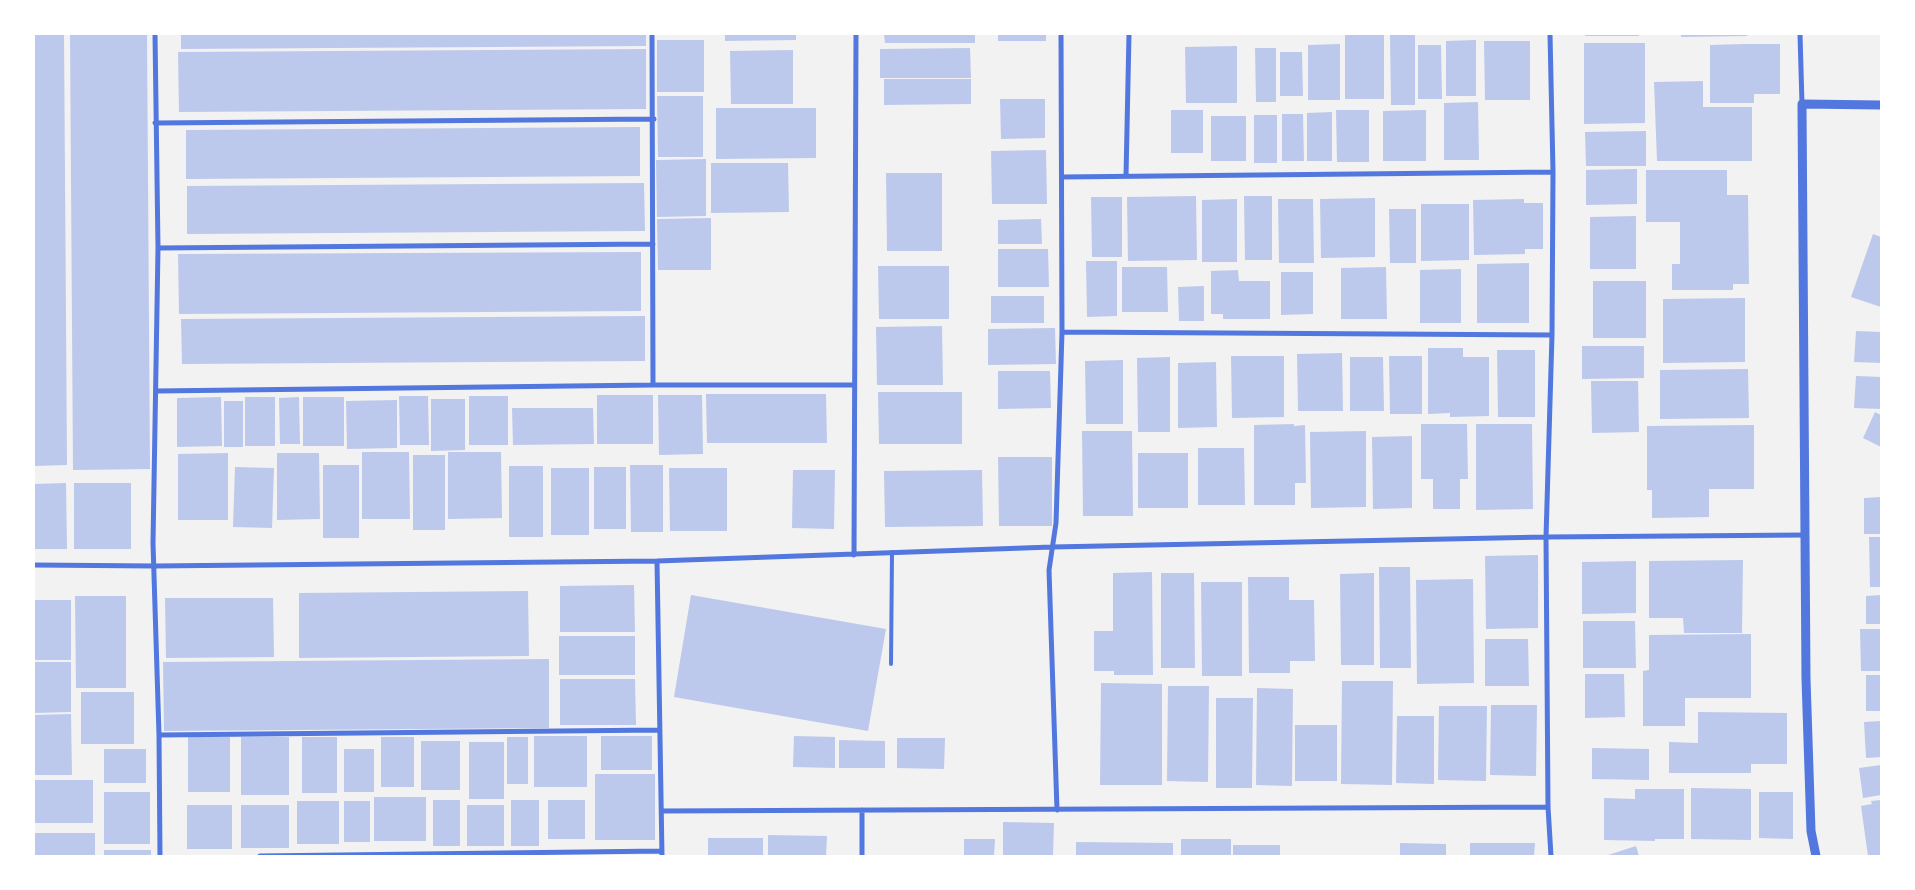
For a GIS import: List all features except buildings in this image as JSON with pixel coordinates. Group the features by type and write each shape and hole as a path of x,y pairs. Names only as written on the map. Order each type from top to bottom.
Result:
{"street":[{"path":"155,34 158,248 153,543 159,735 160,856"},
{"path":"652,34 654,119 653,385"},
{"path":"854,555 856,34"},
{"path":"1057,810 1049,570 1056,523 1062,332 1061,34"},
{"path":"1126,176 1129,34"},
{"path":"1550,34 1553,172 1552,335 1546,537 1548,807 1551,856"},
{"path":"1800,34 1806,679 1811,831 1816,856"},
{"path":"1802,104 1881,105"},
{"path":"155,123 654,119"},
{"path":"1062,177 1553,172"},
{"path":"158,248 653,244"},
{"path":"1062,332 1552,335"},
{"path":"156,391 653,385 854,385"},
{"path":"34,565 154,566 657,561 1052,547 1546,537 1806,535"},
{"path":"260,856 662,854 657,561"},
{"path":"159,735 660,730"},
{"path":"662,811 1548,807"},
{"path":"862,810 862,856"}],"lane":[{"path":"891,664 892,552"}]}
